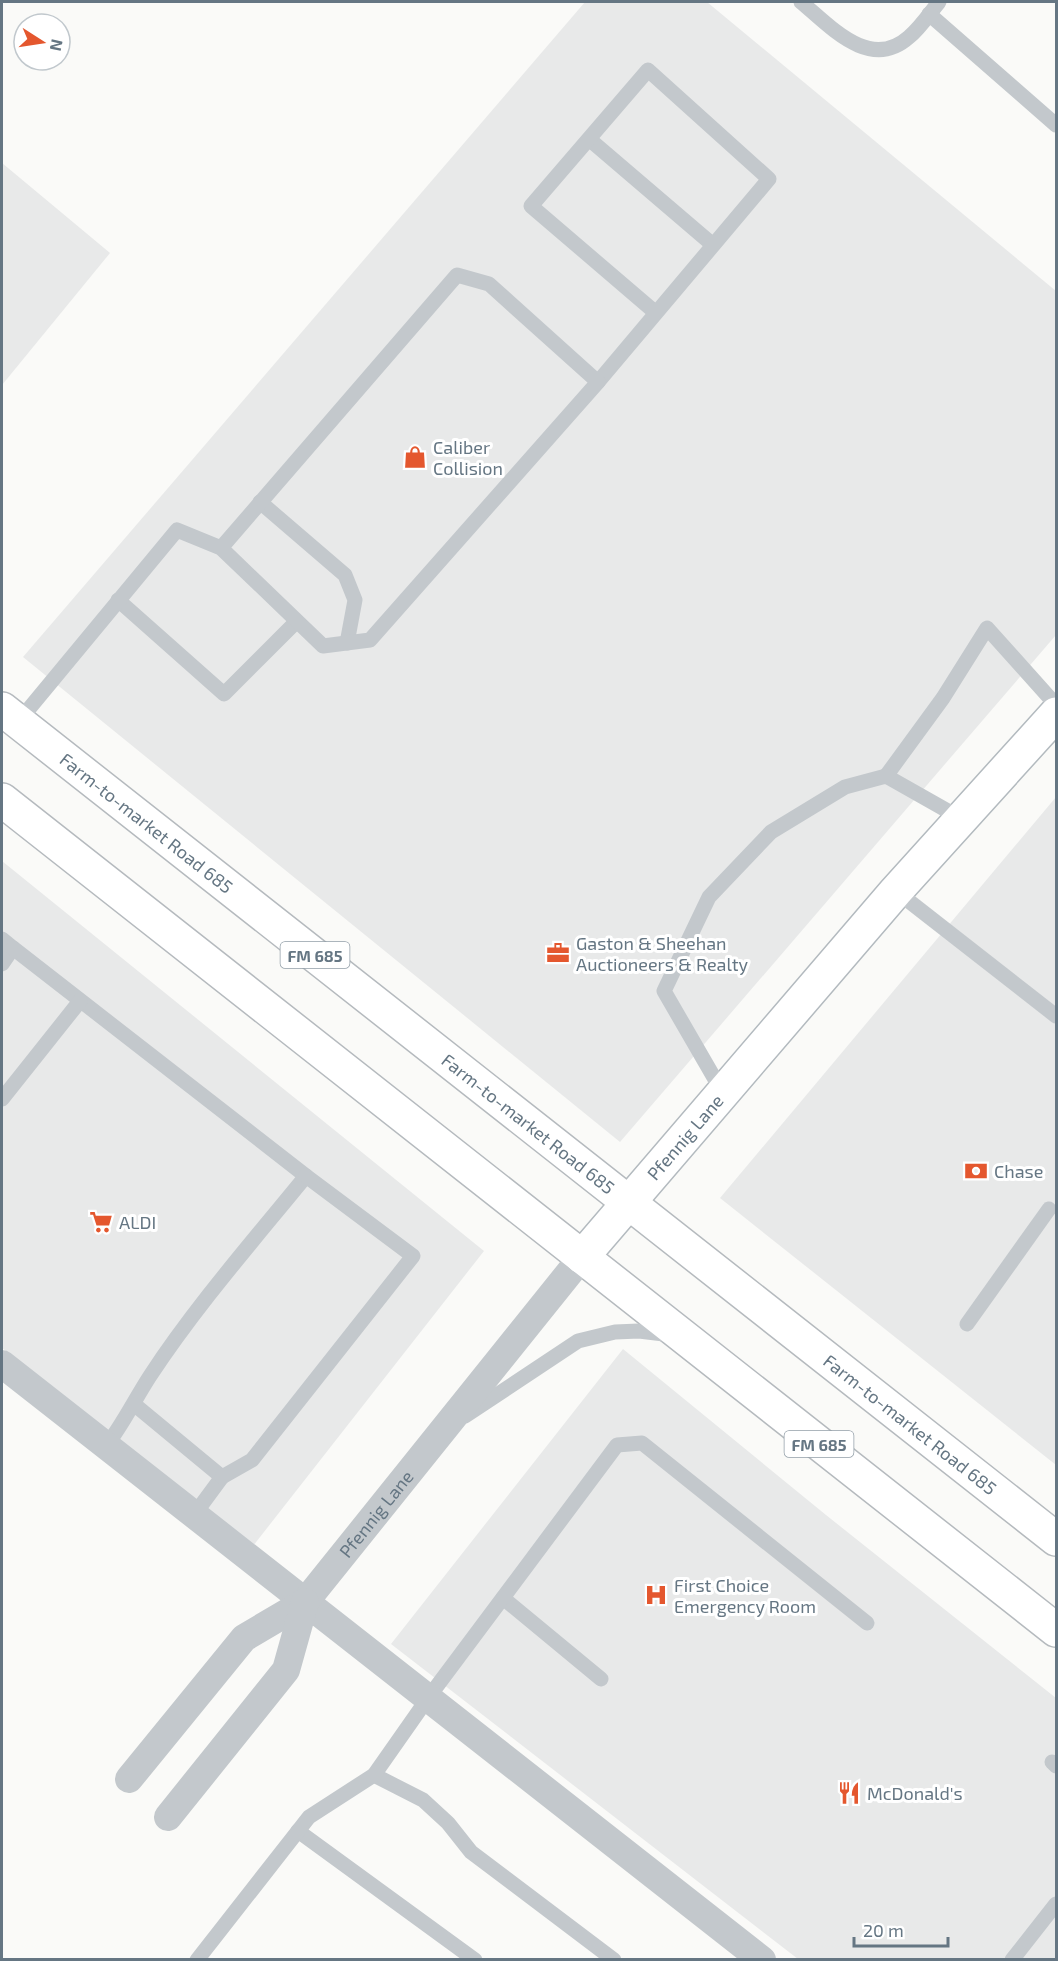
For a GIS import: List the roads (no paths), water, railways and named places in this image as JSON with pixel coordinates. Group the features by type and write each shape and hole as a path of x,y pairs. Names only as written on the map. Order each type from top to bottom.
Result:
{"main road":[{"name":"Pfennig Lane","path":"582,1257 896,891 1056,714"},
{"name":"Farm-to-market Road 685","path":"10,715 1056,1539"},
{"name":"FM 685","path":"2,800 1056,1630"}],"street":[{"name":"Pfennig Lane","path":"129,1779 244,1638 305,1602 437,1434 582,1257"},
{"path":"2,1364 762,1959"},
{"name":"Pfennig Lane","path":"168,1817 286,1670 305,1602"}],"lane":[{"path":"801,2 855,45 874,50 891,48 909,38 939,2"},
{"path":"929,14 1056,125"},
{"path":"10,715 118,600 177,530 221,548 323,646 370,640 598,382 769,179 648,70 531,206 656,313"},
{"path":"589,139 713,245"},
{"path":"221,548 457,276 489,284 598,382"},
{"path":"261,502 345,575 355,600 346,643"},
{"path":"118,600 224,694 296,622"},
{"path":"723,1093 664,991 709,897 771,832 845,787 886,776 943,698 987,628 1056,705"},
{"path":"886,776 962,819"},
{"path":"896,891 1056,1016"},
{"path":"2,964 7,944 413,1256 252,1460 222,1477 194,1515"},
{"path":"2,1099 80,1001"},
{"path":"106,1446 135,1405 150,1377 185,1329 306,1176"},
{"path":"967,1324 1050,1209"},
{"path":"437,1434 578,1341 615,1332 639,1331 682,1336"},
{"path":"135,1405 222,1477"},
{"path":"197,1959 309,1817 374,1775 428,1698 617,1445 642,1443 867,1623"},
{"path":"503,1598 601,1678"},
{"path":"374,1775 423,1800 448,1823 471,1852 614,1959"},
{"path":"298,1831 475,1959"},
{"path":"1012,1959 1056,1904"}],"place":[{"name":"Caliber Collision","path":"415,457"},
{"name":"Gaston & Sheehan Auctioneers & Realty","path":"558,953"},
{"name":"Chase","path":"976,1171"},
{"name":"ALDI","path":"101,1222"},
{"name":"First Choice Emergency Room","path":"656,1595"},
{"name":"McDonald's","path":"849,1793"}]}
